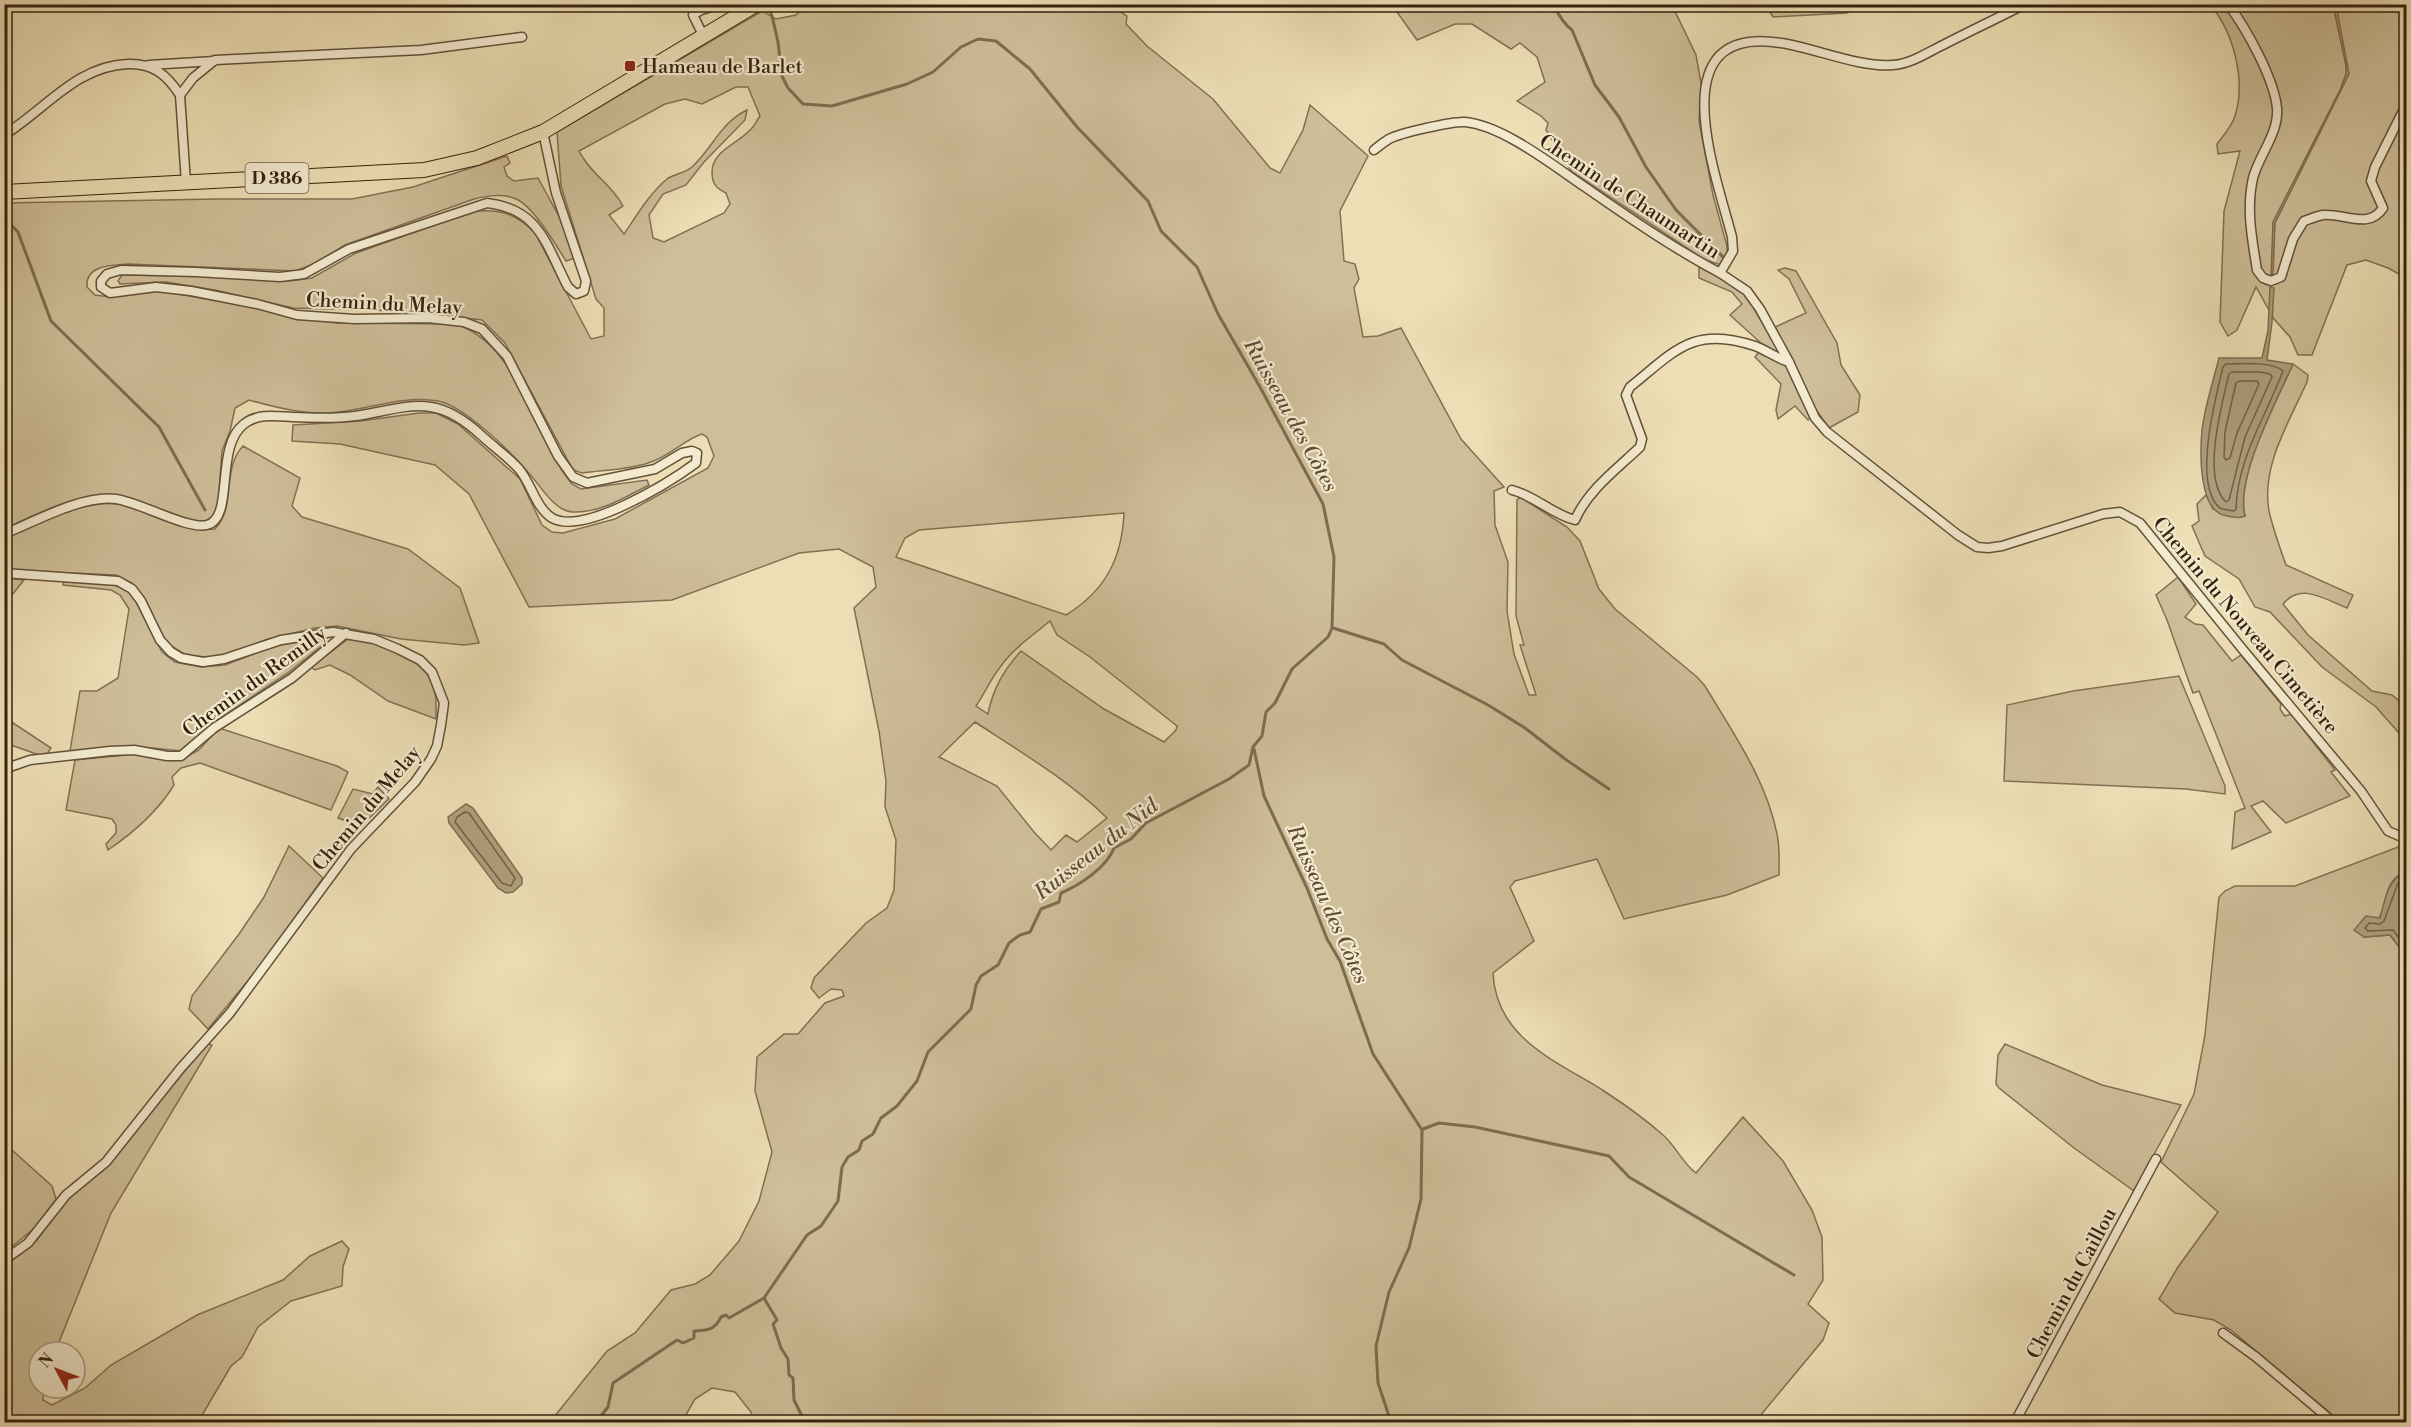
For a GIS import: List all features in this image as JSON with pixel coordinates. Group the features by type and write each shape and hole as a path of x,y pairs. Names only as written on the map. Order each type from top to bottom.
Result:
{"main road":[{"name":"D 386","path":"4,192 424,170 477,158 543,132 757,4"}],"street":[{"path":"704,37 693,15 700,10 723,4"},
{"name":"Chemin de Chaumartin","path":"1374,150 1389,139 1430,128 1464,122 1481,126 1531,151 1720,273 1733,251 1733,244 1711,166 1704,122 1710,71 1715,59 1725,49 1740,42 1782,43 1892,66 1914,59 2025,4"},
{"path":"2228,4 2246,30 2267,75 2277,108 2275,126 2254,177 2249,207 2258,270 2263,278 2271,281 2281,277 2293,239 2304,221 2324,215 2350,219 2372,219 2379,215 2383,208 2372,181 2375,167 2406,105"},
{"path":"4,135 20,125 72,81 86,74 120,64 148,65 421,50 522,37"},
{"path":"180,95 193,78 215,60"},
{"path":"148,65 169,78 180,95 186,183"},
{"name":"Chemin du Melay","path":"4,534 91,500 116,499 190,524 207,526 218,519 222,508 227,455 232,439 242,425 256,417 354,417 416,406 433,407 453,414 469,424 519,470 541,506 552,518 567,522 612,512 671,481 696,463 697,453 692,451 682,453 655,469 587,483 573,477 558,456 507,356 482,330 464,322 428,318 354,319 297,315 257,304 191,291 156,287 110,293 101,287 101,281 107,274 121,270 280,277 304,274 349,249 487,203 505,205 526,215 537,227 568,287 576,294 584,291 586,281 556,193 543,132"},
{"name":"Chemin du Nouveau Cimetière","path":"1720,273 1747,291 1760,309 1789,362 1815,418 1827,432 1958,535 1977,547 2002,546 2103,514 2120,512 2140,523 2355,783 2388,831 2406,838"},
{"path":"1512,490 1523,493 1560,516 1575,520 1596,489 1640,447 1642,439 1626,395 1630,387 1680,347 1698,339 1731,340 1757,347 1789,362"},
{"name":"Chemin du Melay","path":"4,573 118,581 132,590 141,601 160,640 171,652 181,658 203,662 224,659 281,640 313,633 346,633 374,639 420,660 432,672 444,703 437,746 415,782 351,849 230,1013 180,1069 106,1162 66,1196 28,1243 4,1260"},
{"name":"Chemin du Remilly","path":"4,769 30,760 110,751 134,750 180,756 213,728 292,678 346,633"},
{"name":"Chemin du Caillou","path":"2018,1422 2016,1420 2156,1159"},
{"path":"2223,1332 2332,1422"}],"shaded area":[{"path":"806,5 1110,5 1127,16 1126,24 1147,46 1213,99 1270,168 1280,173 1303,130 1310,105 1368,156 1340,211 1344,261 1355,264 1359,279 1354,288 1363,337 1378,336 1401,328 1461,439 1504,487 1494,491 1495,525 1508,562 1507,611 1514,654 1529,695 1536,695 1520,645 1524,645 1516,616 1517,500 1520,497 1567,527 1580,541 1599,589 1615,609 1705,686 1757,775 1772,814 1779,844 1779,875 1727,895 1624,919 1597,859 1515,881 1510,887 1534,941 1493,973 1497,996 1505,1015 1517,1031 1549,1058 1604,1091 1649,1123 1668,1139 1696,1173 1743,1117 1783,1161 1812,1210 1822,1237 1823,1280 1808,1304 1829,1323 1823,1340 1755,1422 754,1422 751,1412 735,1392 712,1388 695,1399 682,1422 550,1422 607,1351 635,1333 671,1290 695,1284 710,1275 739,1241 759,1201 772,1152 755,1091 757,1057 784,1034 798,1034 825,1003 844,996 842,990 831,989 819,998 811,988 814,978 866,923 887,908 894,890 896,840 885,807 886,781 879,731 854,608 876,587 873,567 839,549 799,553 672,600 529,607 469,494 435,465 340,444 292,441 293,425 436,413 458,424 520,479 542,525 552,532 563,533 615,519 708,468 714,456 707,437 702,434 696,436 663,457 640,465 582,473 573,470 505,343 482,320 404,311 293,308 215,290 166,282 120,284 118,281 122,275 202,276 289,281 312,278 356,253 471,212 490,211 514,217 535,233 591,339 604,336 604,308 596,299 561,186 557,132 762,11 776,19 796,15","holes":["736,87 748,87 760,116 752,128 721,152 713,164 714,183 726,193 730,204 724,213 664,242 653,238 649,215 663,194 686,185 704,162 745,120 747,110 730,121 692,167 670,177 655,191 624,234 609,215 623,206 579,151 665,104 685,99 702,104","1124,513 1120,545 1109,572 1091,595 1066,615 896,557 905,538 919,530","1050,621 1057,635 1090,657 1177,726 1176,730 1164,742 1104,709 1021,651 1000,680 988,714 976,706 994,675 1018,648","975,722 1060,779 1107,818 1077,842 1066,835 1051,850 997,786 939,757"]},
{"path":"1392,5 1677,5 1673,7 1696,55 1701,83 1699,121 1713,195 1727,246 1727,257 1721,265 1705,260 1571,171 1546,130 1548,123 1517,101 1545,82 1537,57 1520,43 1511,49 1472,24 1455,24 1417,40"},
{"path":"1784,5 1860,5 1847,13 1773,17 1768,9"},
{"path":"2210,5 2406,5 2406,278 2366,260 2347,265 2312,355 2298,355 2290,337 2274,319 2256,287 2237,330 2228,336 2220,322 2224,211 2240,151 2218,154 2217,144 2234,120 2239,88 2236,57 2226,29"},
{"path":"507,156 510,163 504,167 507,176 514,181 538,178 567,231 575,258 566,261 544,227 523,203 511,197 495,196 474,199 345,245 314,264 295,271 122,264 95,270 90,274 87,287 95,295 111,297 155,290 252,307 291,317 336,323 456,324 478,335 496,352 511,372 546,442 572,484 581,489 647,480 649,485 603,507 583,512 566,511 547,496 532,476 498,441 460,411 438,401 414,400 339,412 316,413 249,400 235,408 230,431 222,451 218,506 214,515 205,522 191,520 129,498 105,495 60,505 5,529 4,203 352,199 413,187"},
{"path":"1699,267 1713,273 1746,295 1781,355 1763,345 1730,315 1742,304 1732,292 1699,278"},
{"path":"1785,268 1796,271 1837,343 1841,365 1860,395 1858,412 1829,428 1812,404 1775,327 1806,313 1789,279 1778,270"},
{"path":"1759,352 1786,366 1810,418 1808,420 1795,406 1778,419 1776,410 1781,384 1755,357"},
{"path":"2293,364 2308,375 2307,382 2273,461 2269,477 2269,511 2286,565 2353,595 2347,608 2305,593 2290,597 2283,604 2308,635 2372,691 2392,695 2403,704 2406,709 2406,741 2376,707 2322,667 2270,612 2255,607 2239,579 2205,556 2192,526 2199,521 2197,504 2206,495 2213,509 2245,516 2246,481 2252,460 2259,439"},
{"path":"243,446 300,478 292,506 302,517 408,549 460,588 479,643 464,645 401,639 337,626 315,628 268,639 217,658 186,655 168,644 156,627 144,597 132,583 116,575 5,570 4,538 60,514 90,506 118,504 142,510 178,524 215,529 226,510 232,465"},
{"path":"2178,577 2196,604 2185,617 2195,624 2203,625 2232,661 2241,655 2281,704 2280,709 2285,716 2291,714 2335,770 2331,772 2350,796 2286,823 2263,801 2251,806 2271,832 2232,849 2235,812 2245,808 2199,691 2193,693 2156,595"},
{"path":"5,578 24,580 11,596 5,637"},
{"path":"64,581 112,584 128,591 162,652 175,662 201,667 225,665 271,647 320,637 324,644 289,672 213,723 182,751 132,746 70,751 80,691 97,691 118,678 129,609 120,595 111,590 63,585"},
{"path":"348,639 371,643 395,651 426,672 434,687 436,719 388,701 350,675 330,665 315,670 311,667"},
{"path":"2179,676 2225,786 2225,794 2186,789 2004,781 2007,705 2073,691"},
{"path":"4,717 51,748 45,757 5,743"},
{"path":"219,728 337,766 348,772 331,810 200,763 181,768 172,777 174,785 168,795 153,813 108,850 106,844 116,833 116,825 112,819 66,810 75,760 137,754 181,760 199,750"},
{"path":"378,787 389,799 361,826 338,818 353,789 373,794"},
{"path":"2406,844 2406,870 2392,881 2378,921 2364,937 2390,935 2406,954 2406,1422 2341,1422 2231,1330 2214,1320 2175,1313 2159,1299 2178,1267 2218,1212 2161,1162 2194,1094 2205,1035 2219,897 2235,886 2295,886"},
{"path":"289,846 323,878 261,965 208,1029 189,1009 192,996 264,897"},
{"path":"207,1044 212,1045 111,1213 60,1340 27,1340 27,1400 43,1400 52,1405 62,1400 87,1400 87,1386 111,1365 197,1315 283,1280 310,1256 342,1241 349,1249 343,1267 342,1286 291,1301 258,1327 242,1357 231,1366 198,1422 5,1422 5,1265 37,1240 70,1196 111,1160"},
{"path":"2005,1044 2102,1085 2181,1105 2134,1191 2074,1148 1999,1088 1996,1084 1998,1055"},
{"path":"4,1143 52,1186 56,1199 36,1227 5,1252"}],"water":[{"path":"2333,5 2336,5 2349,74 2275,223 2273,276 2271,275 2273,222 2346,74"},
{"path":"2270,287 2274,288 2267,360 2293,364 2259,439 2246,481 2245,516 2239,518 2218,512 2206,493 2201,466 2203,421 2219,358 2262,358 2268,331"},
{"path":"466,804 473,808 522,878 522,884 513,892 506,893 498,888 449,823 448,817"},
{"path":"2406,870 2406,954 2390,935 2364,937 2354,930 2366,916 2380,918 2391,885"}],"waterway":[{"name":"Ruisseau des Côtes","path":"596,1422 608,1407 613,1383 677,1340 683,1343 694,1338 694,1331 710,1328 716,1325 721,1317 726,1315 729,1318 764,1298 807,1235 821,1226 838,1201 842,1167 848,1157 859,1150 862,1141 873,1134 881,1118 897,1106 917,1081 928,1052 971,1009 976,985 981,976 998,965 1009,943 1020,935 1030,932 1041,909 1059,902 1061,893 1092,875 1105,862 1114,848 1131,839 1146,823 1229,779 1249,765 1253,747 1262,736 1266,712 1275,703 1292,669 1328,637 1332,628 1334,557 1323,504 1218,314 1197,267 1161,231 1148,201 1077,127 1030,69 996,41 978,39 961,47 933,72 907,84 832,106 803,104 788,88 782,76 778,42 767,4"},
{"path":"1553,4 1572,30 1595,85 1619,117 1646,167 1676,210 1724,258"},
{"path":"4,218 18,232 51,321 159,427 205,510"},
{"path":"1333,628 1384,644 1402,660 1488,705 1525,728 1609,789"},
{"name":"Ruisseau des Côtes","path":"1254,749 1264,796 1307,888 1327,939 1340,961 1373,1054 1422,1130 1421,1199 1409,1248 1389,1292 1376,1346 1378,1383 1391,1422"},
{"path":"1423,1129 1439,1123 1475,1127 1609,1156 1629,1177 1794,1275"},
{"path":"764,1298 777,1320 773,1324 781,1348 788,1359 789,1375 793,1378 794,1400 805,1422"}],"place":[{"name":"Hameau de Barlet","path":"630,66"}],"water label":[{"name":"Ruisseau du Nid","path":"1096,849"}]}
